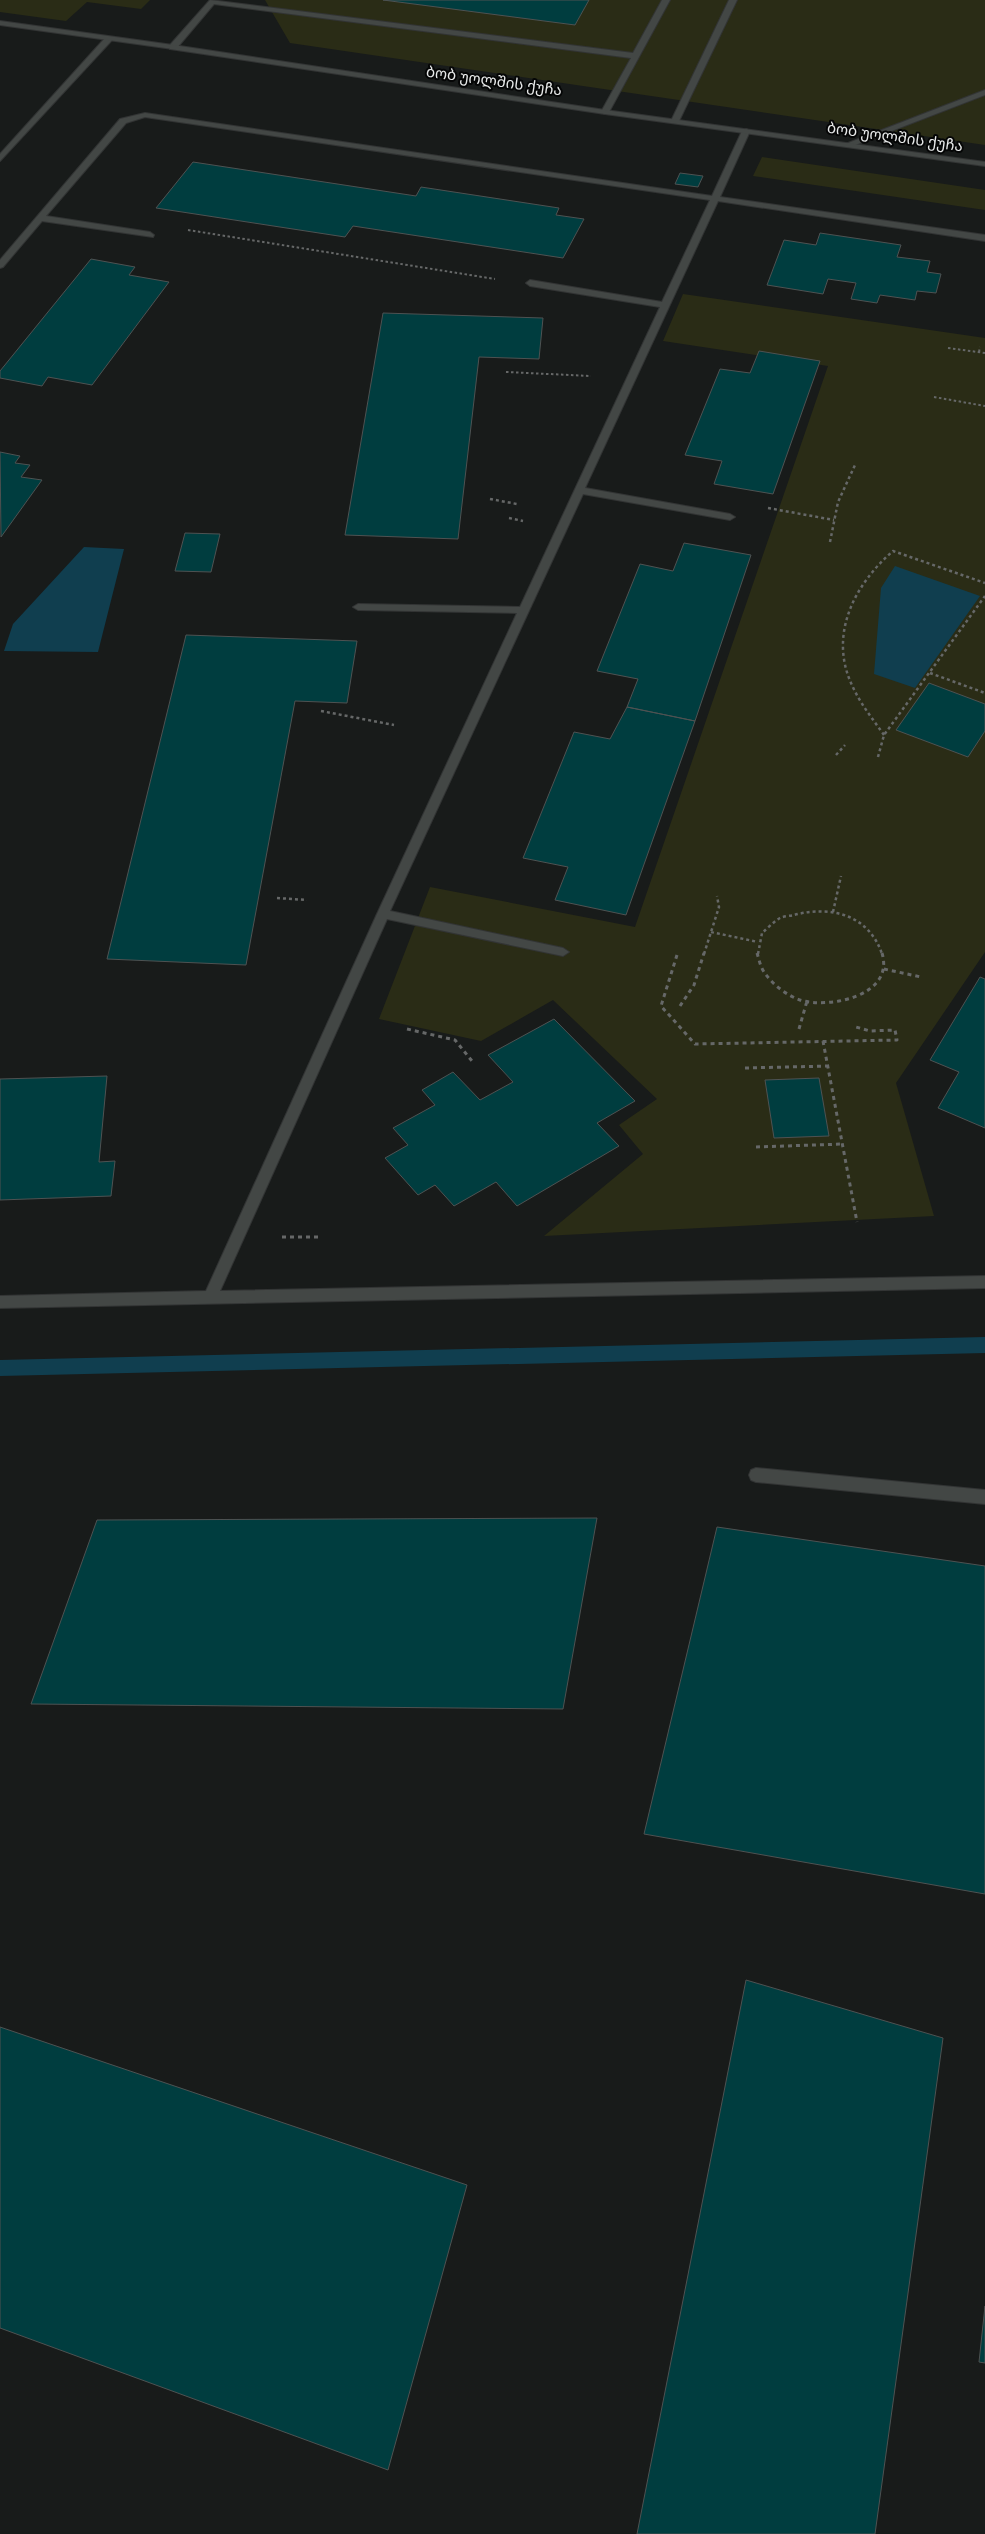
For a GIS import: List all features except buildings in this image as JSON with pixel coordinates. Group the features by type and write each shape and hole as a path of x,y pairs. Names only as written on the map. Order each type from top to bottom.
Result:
{"street":[{"path":"605,112 666,0"},
{"path":"675,121 733,0"},
{"path":"173,47 213,1 636,56"},
{"name":"ბობ უოლშის ქუჩა","path":"0,23 605,112 985,164"},
{"path":"0,159 109,39"},
{"path":"847,145 985,92"},
{"path":"0,265 122,121 145,115 985,238"},
{"path":"210,1297 383,914 746,131"},
{"path":"40,218 150,235"},
{"path":"530,283 665,305"},
{"path":"579,490 730,517"},
{"path":"358,607 524,610"},
{"path":"383,914 563,952"},
{"path":"0,1302 985,1282"},
{"path":"756,1475 985,1498"}],"path":[{"path":"187,230 504,280"},
{"path":"979,352 980,347"},
{"path":"948,348 985,353"},
{"path":"506,372 580,374 629,382"},
{"path":"934,397 985,406"},
{"path":"830,542 830,532 846,483 855,465"},
{"path":"490,500 517,504"},
{"path":"884,735 857,696 844,665 845,625 850,603 864,578 893,551 985,583"},
{"path":"878,757 884,735 985,596"},
{"path":"930,673 985,693"},
{"path":"321,710 394,725"},
{"path":"836,755 845,744"},
{"path":"833,912 842,876"},
{"path":"680,1006 694,985 719,906 717,896"},
{"path":"277,898 307,900"},
{"path":"813,910 833,912 848,916 873,934 880,945 884,957 884,969 877,982 864,994 848,1001 828,1003 807,1001 791,996 777,988 766,977 759,966 756,953 758,942 766,928 794,912 813,910"},
{"path":"711,932 758,942"},
{"path":"677,955 661,1006 694,1044 897,1040 895,1030 870,1031 856,1027"},
{"path":"884,969 920,977"},
{"path":"799,1029 807,1001"},
{"path":"407,1029 455,1040 472,1061"},
{"path":"824,1041 857,1222"},
{"path":"745,1068 828,1066"},
{"path":"756,1147 843,1144"}],"green space":[{"path":"0,0 150,0 141,9 87,2 66,21 0,12"},
{"path":"265,0 985,0 985,145 290,43"},
{"path":"762,157 985,190 985,210 753,176"},
{"path":"683,294 985,338 985,952 896,1083 934,1216 544,1236 643,1154 619,1125 657,1099 553,1000 481,1041 379,1019 430,887 635,927 828,366 663,341"}],"water":[{"path":"84,547 124,549 98,652 4,651 13,624"},
{"path":"895,566 980,596 915,688 874,674 881,588"}],"waterway":[{"path":"0,1368 985,1345"}]}
